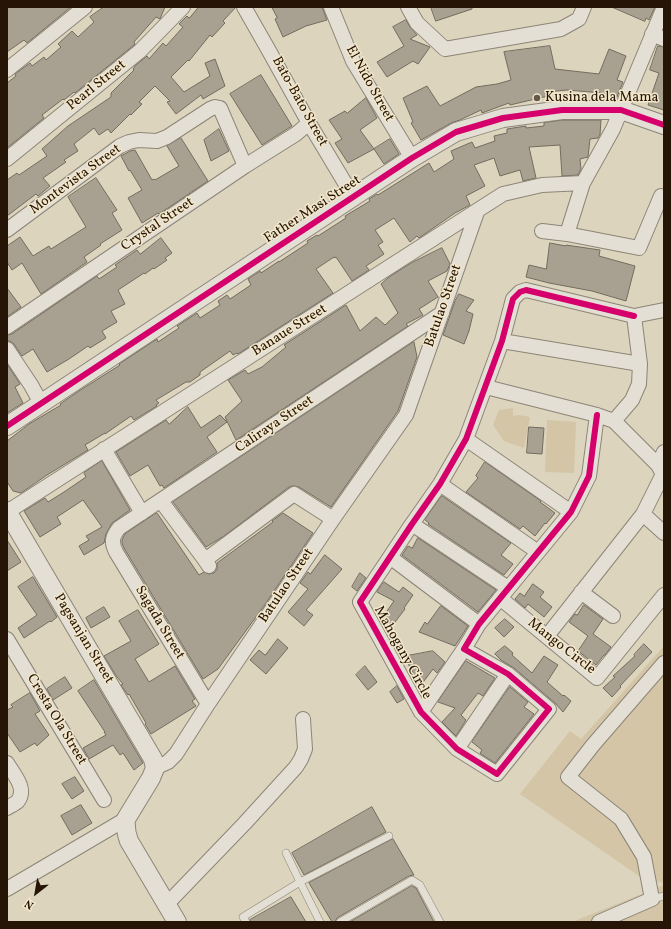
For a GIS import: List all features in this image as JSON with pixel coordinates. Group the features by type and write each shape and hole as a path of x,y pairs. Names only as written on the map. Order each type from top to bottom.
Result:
{"street":[{"path":"7,70 85,7"},
{"name":"Pearl Street","path":"7,159 140,51 182,7"},
{"name":"Bato-Bato Street","path":"244,7 309,123 354,198"},
{"name":"El Nido Street","path":"331,7 353,61 412,158"},
{"path":"408,7 417,23 445,49 561,29 579,19 584,7"},
{"path":"567,234 583,183 613,130 621,110 658,36 664,7"},
{"name":"Montevista Street","path":"7,230 120,146 129,142 140,140 157,141 167,137 210,108 220,108 245,166"},
{"name":"Father Masi Street","path":"7,426 354,198 412,158 456,132 504,118 562,110 621,110 664,125"},
{"name":"Crystal Street","path":"7,327 245,166 296,134 309,123"},
{"name":"Banaue Street","path":"7,511 504,194 542,185 583,183"},
{"path":"542,231 567,234 639,248 661,196"},
{"name":"Batulao Street","path":"155,768 168,762 176,754 333,519 406,415 477,212"},
{"name":"Mahogany Circle","path":"508,674 549,709 497,774 457,749 421,712 360,602 440,484 466,439 502,341 513,299 520,292 526,290 634,316"},
{"path":"614,421 632,400 639,384 640,364 634,316 664,310"},
{"name":"Caliraya Street","path":"113,540 119,528 442,313"},
{"path":"502,341 640,364"},
{"path":"7,349 41,403"},
{"path":"486,386 597,415 614,421 661,459 662,474 643,514 547,636"},
{"path":"421,712 480,624 571,512 589,476 597,415"},
{"path":"466,439 571,512"},
{"path":"104,449 142,513"},
{"path":"440,484 538,552"},
{"path":"161,501 207,563 294,494 333,519"},
{"name":"Pagsanjan Street","path":"7,511 149,750 155,768"},
{"path":"643,514 664,533"},
{"name":"Mango Circle","path":"412,524 504,593 547,636 597,678 664,595"},
{"name":"Sagada Street","path":"113,540 113,546 116,552 208,704"},
{"path":"390,557 480,624"},
{"path":"581,592 613,616"},
{"name":"Cresta Ola Street","path":"7,639 104,800"},
{"path":"457,749 508,674 464,649"},
{"path":"599,922 658,898 644,856 621,819 568,777 593,745 664,663"},
{"path":"167,904 244,824 296,767 305,749 303,719"},
{"path":"7,763 21,787 17,802 7,808"},
{"path":"155,768 151,778 126,819 125,826 129,842 177,922"},
{"path":"7,889 126,819"}],"lane":[{"path":"246,922 243,917 300,882 390,836"},
{"path":"286,853 320,922"},
{"path":"340,922 412,880 420,885 440,922"}],"shaded area":[{"path":"513,408 513,416 519,415 530,417 524,448 504,441 493,425 499,410"},
{"path":"547,420 576,422 574,473 545,472"},
{"path":"664,646 664,883 642,878 520,794 570,731 581,739"},
{"path":"664,885 664,922 572,922"}],"building":[{"path":"7,7 71,7 27,43 24,40 7,52"},
{"path":"104,7 165,7 160,19 156,17 134,42 134,45 75,93 74,92 64,100 63,99 42,115 44,118 7,148 7,83 16,76 15,74 30,63 32,66 44,57 46,60 61,47 58,44 72,31 78,37 94,22 90,17"},
{"path":"199,7 236,7 223,21 225,23 212,37 210,35 189,61 188,60 171,77 184,92 210,76 205,63 215,59 225,86 203,99 201,95 176,114 167,102 170,101 155,86 139,102 142,104 111,133 108,129 99,135 94,128 74,144 78,151 64,160 66,162 43,178 50,186 38,196 36,194 7,216 7,180 17,173 19,175 47,156 42,149 68,126 111,97 111,93 134,70 133,69 136,65 147,56 149,59 163,43 166,46 183,27 179,24 187,16 189,18"},
{"path":"272,7 322,7 327,20 306,26 283,37 275,19 277,18"},
{"path":"431,7 472,7 472,9 436,21"},
{"path":"612,7 655,7 649,20 646,18 645,21"},
{"path":"406,20 417,35 410,39 430,47 418,64 413,61 387,77 377,62 404,46 393,27"},
{"path":"550,46 555,69 599,74 609,49 626,56 617,80 623,82 617,97 602,93 567,90 547,92 548,96 510,105 509,103 482,113 481,110 451,123 421,140 411,123 413,122 403,98 427,86 440,106 476,87 511,80 504,52"},
{"path":"658,46 664,47 664,110 648,105 659,73 650,70"},
{"path":"261,75 292,126 262,145 230,94"},
{"path":"366,98 377,118 360,130 374,149 348,163 335,143 342,139 329,120 345,111 347,113"},
{"path":"563,120 601,120 600,135 598,138 590,139 588,157 580,159 581,169 578,175 562,176 560,145 529,147 536,178 523,181 520,170 500,176 494,158 474,165 485,186 466,196 470,205 455,213 419,238 417,236 410,242 394,218 375,230 383,242 378,245 384,254 366,266 369,270 352,281 336,257 334,257 316,269 333,293 238,354 233,355 230,351 200,372 200,375 190,382 186,382 156,400 159,403 156,405 157,406 134,420 131,416 105,434 85,445 88,450 21,493 13,491 7,482 7,441 29,424 61,405 60,404 157,339 158,342 179,328 177,326 197,313 200,318 220,305 218,301 227,295 230,299 251,285 248,279 260,271 261,273 279,262 308,243 307,241 317,235 318,236 346,218 345,216 370,201 369,199 377,194 378,195 429,163 434,172 454,159 451,151 472,142 475,148 495,141 494,136 507,133 507,129 526,126 526,128 544,126 544,123"},
{"path":"219,129 229,151 211,161 204,140"},
{"path":"181,138 208,181 159,214 158,213 142,223 128,198 142,190 121,156 135,150 152,180 155,180 179,166 167,146"},
{"path":"390,139 399,154 384,164 374,149"},
{"path":"96,178 117,210 112,213 122,230 100,244 101,245 84,257 87,262 41,294 22,263 12,270 7,262 7,246 20,237 33,256 49,246 51,249 86,227 68,197"},
{"path":"161,238 172,253 165,258 167,260 154,269 153,268 145,274 144,273 118,290 125,304 111,311 117,322 102,331 106,338 90,348 88,346 47,372 33,349 22,356 14,344 7,341 7,335 12,334 97,276 99,279 117,267 115,265 137,250 140,254"},
{"path":"550,243 600,250 599,256 635,266 626,301 592,291 526,277 529,265 546,269"},
{"path":"442,248 450,264 447,271 428,281 438,297 419,309 423,315 406,324 408,326 236,440 225,417 242,401 228,380 245,370 248,374 262,367 286,347 284,345 346,305 360,331 376,317 385,325 398,313 381,284 411,263"},
{"path":"7,288 21,307 7,317"},
{"path":"459,294 474,300 466,311 473,314 464,344 443,335"},
{"path":"414,342 417,357 398,411 331,507 299,487 289,487 224,536 206,547 173,502"},
{"path":"7,364 20,384 15,387 23,403 7,413"},
{"path":"188,407 201,428 220,415 227,422 207,437 217,452 164,488 162,485 160,486 148,465 130,476 116,452 166,420 169,424"},
{"path":"529,427 544,428 542,454 527,453"},
{"path":"102,461 130,510 112,523 106,534 104,543 84,555 79,546 89,540 86,536 102,527 83,500 57,517 61,524 40,537 24,511 45,498 48,502 64,492 86,477 84,473"},
{"path":"485,462 541,501 540,502 555,513 535,536 523,526 520,529 466,492 478,478 476,476"},
{"path":"442,496 511,543 501,555 513,564 504,575 428,524 429,523 425,520"},
{"path":"157,513 199,575 204,572 209,574 214,573 217,569 217,563 283,513 313,533 264,606 218,669 203,679 122,543 125,534"},
{"path":"418,538 496,590 478,612 402,555 408,546 412,548"},
{"path":"7,540 21,562 7,571"},
{"path":"325,555 342,569 306,610 313,615 304,626 288,612 308,589 300,583 308,572 310,574"},
{"path":"360,573 366,578 357,591 352,587"},
{"path":"33,577 57,617 24,638 18,628 37,615 18,587"},
{"path":"384,582 399,592 403,587 413,595 404,608 405,609 392,626 385,628 380,621 388,612 387,611 394,601 377,592"},
{"path":"533,584 544,592 540,597 552,607 544,617 528,604 525,608 515,599 520,593 524,596"},
{"path":"584,605 603,619 593,634 611,647 596,665 578,651 588,636 569,622 575,614 577,615"},
{"path":"441,606 468,626 455,646 419,632 425,622 427,624"},
{"path":"104,607 110,617 91,628 86,618"},
{"path":"138,610 159,644 135,659 149,682 175,666 195,699 192,701 196,706 151,734 129,694 128,695 121,685 123,684 104,656 131,641 119,621"},
{"path":"505,619 514,627 504,637 495,628"},
{"path":"278,639 288,648 266,674 250,660 259,650 265,655"},
{"path":"644,644 652,652 620,686 621,687 612,697 603,688 615,677 613,676 635,656 634,655"},
{"path":"505,646 513,653 512,655 532,673 544,656 558,665 547,682 571,701 563,712 555,703 514,668 501,660 495,654"},
{"path":"433,651 445,662 437,673 433,669 421,685 412,679 415,676 407,662 407,656"},
{"path":"466,661 495,678 483,696 478,693 461,715 466,720 456,736 442,722 455,708 438,702"},
{"path":"365,666 377,682 368,690 356,675"},
{"path":"65,677 72,688 53,700 47,689"},
{"path":"94,680 143,763 134,770 123,753 120,755 113,745 89,759 83,748 106,735 78,691"},
{"path":"397,686 404,699 397,703 390,692"},
{"path":"510,687 528,702 524,707 534,714 495,763 481,754 480,753 482,750 472,742"},
{"path":"30,693 40,711 35,714 49,735 37,746 35,743 20,752 7,733 7,710 13,707 11,705"},
{"path":"75,777 84,791 72,799 62,784"},
{"path":"81,805 92,823 72,835 61,816"},
{"path":"372,807 386,832 304,875 292,853"},
{"path":"393,839 414,875 409,876 337,918 335,922 332,922 309,883"},
{"path":"412,886 416,888 434,922 350,922"},
{"path":"291,897 306,922 251,922 250,920"}],"cycle path":[{"path":"7,426 412,158 456,132 503,118 562,110 621,110 664,125"},
{"path":"597,415 589,476 571,512 479,624 464,649 508,674 549,709 497,774 457,749 421,712 360,602 440,484 466,439 502,341 513,299 520,292 526,290 634,316"}],"place":[{"name":"Kusina dela Mama","path":"537,98"}]}
